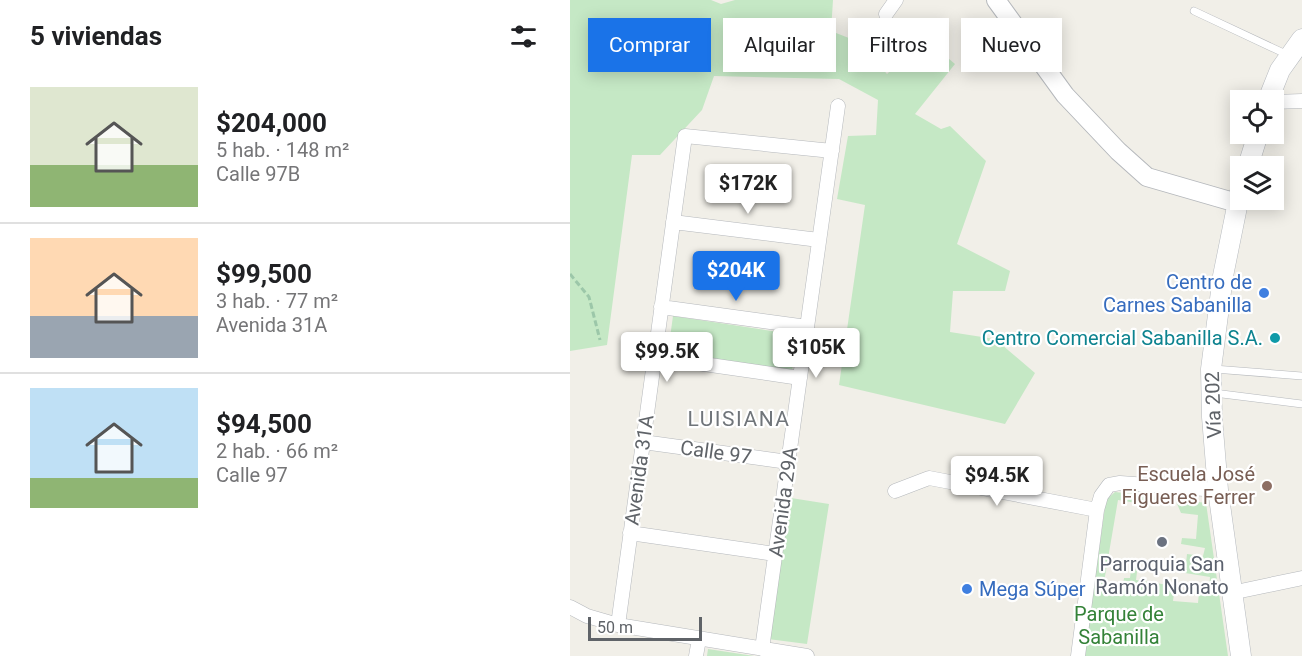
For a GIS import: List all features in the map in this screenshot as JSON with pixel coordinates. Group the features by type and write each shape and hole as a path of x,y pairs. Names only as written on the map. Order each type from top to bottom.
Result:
{"main road":[{"path":"1272,90 1280,70 1302,39"},
{"name":"Vía 202","path":"1236,210 1222,276 1211,369 1218,490 1241,656"}],"street":[{"path":"886,14 896,0"},
{"path":"996,0 1065,95 1118,151 1147,177 1230,195"},
{"path":"1284,102 1302,101"},
{"name":"Avenida 29A","path":"762,649 838,106"},
{"name":"Avenida 31A","path":"618,625 685,136 832,151"},
{"path":"673,222 819,240"},
{"path":"661,308 807,327"},
{"path":"655,357 800,378"},
{"name":"Calle 97","path":"643,442 788,462"},
{"path":"895,491 929,478 1097,510"},
{"path":"1078,656 1097,510 1101,496 1109,485 1120,483 1218,490"},
{"path":"630,533 775,554"},
{"path":"1232,593 1302,578"},
{"path":"570,607 587,616 618,625 807,656"},
{"path":"696,656 699,639"}],"lane":[{"path":"1194,11 1290,56"},
{"path":"1211,369 1302,376"},
{"path":"1212,393 1302,404"}],"path":[{"path":"570,274 589,297 600,340"}],"green space":[{"path":"570,0 711,0 721,4 735,0 833,0 832,18 723,18 723,72 836,72 836,33 848,38 848,72 885,72 887,74 889,72 949,72 915,114 941,129 950,126 986,161 957,244 1010,271 1005,291 953,291 950,332 995,339 1035,373 1005,424 839,385 865,205 837,199 848,136 876,135 878,100 839,79 714,76 702,110 660,155 632,155 607,345 570,351"},
{"path":"949,59 955,64 949,72"},
{"path":"673,316 798,335 792,371 668,352"},
{"name":"Parque de Sabanilla","path":"1115,492 1159,497 1149,505 1118,500 1104,582 1123,586 1124,578 1130,578 1132,563 1138,564 1136,580 1175,586 1173,601 1198,603 1199,592 1209,587 1210,577 1185,573 1187,554 1203,556 1205,548 1181,544 1182,538 1196,539 1198,515 1181,513 1175,499 1206,503 1228,656 1084,656 1106,500"},
{"path":"791,498 829,504 807,644 768,639"},
{"path":"708,649 754,656 707,656"}],"place":[{"name":"Centro de Carnes Sabanilla","path":"1264,293"},
{"name":"Centro Comercial Sabanilla S.A.","path":"1275,338"},
{"name":"Escuela José Figueres Ferrer","path":"1267,486"},
{"name":"Parroquia San Ramón Nonato","path":"1162,542"},
{"name":"Mega Súper","path":"967,589"}],"district":[{"name":"LUISIANA","path":"739,419"}]}
